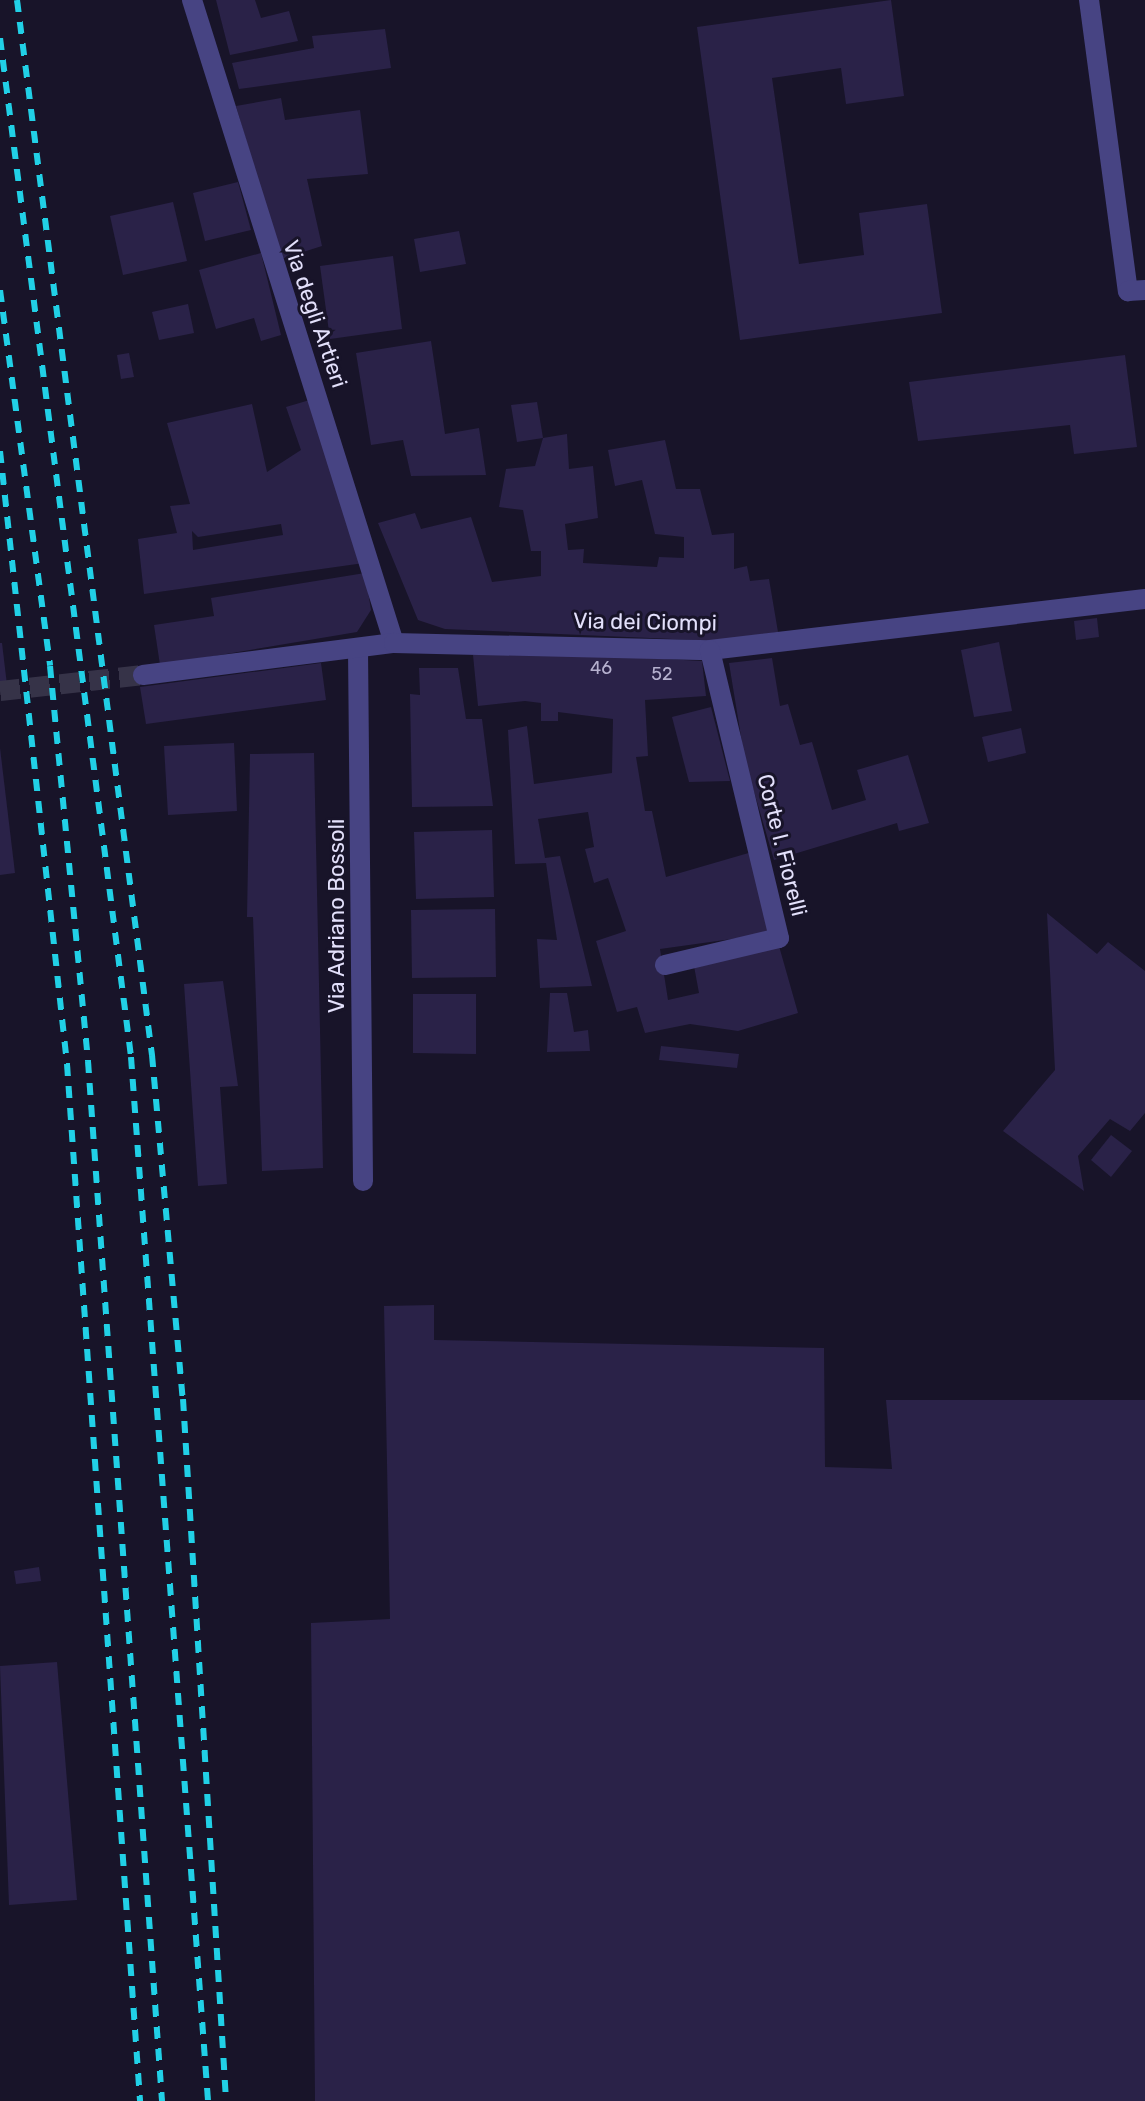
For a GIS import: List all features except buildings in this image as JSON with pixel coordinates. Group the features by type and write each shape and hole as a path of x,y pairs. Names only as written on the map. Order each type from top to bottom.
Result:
{"street":[{"name":"Via degli Artieri","path":"192,0 394,643"},
{"path":"1089,0 1128,291 1145,290"},
{"name":"Via dei Ciompi","path":"143,675 394,643 710,650 1120,598 1145,599"},
{"name":"Via Adriano Bossoli","path":"358,649 363,1181"},
{"name":"Corte l. Fiorelli","path":"665,965 779,938 710,650"}],"tunnel":[{"path":"0,691 143,675"}],"railway":[{"path":"17,0 152,1055 183,1399 226,2101"},
{"path":"0,38 131,1057 208,2101"},
{"path":"0,290 50,666 88,1061 162,2101"},
{"path":"0,451 67,1064 140,2101"}]}
